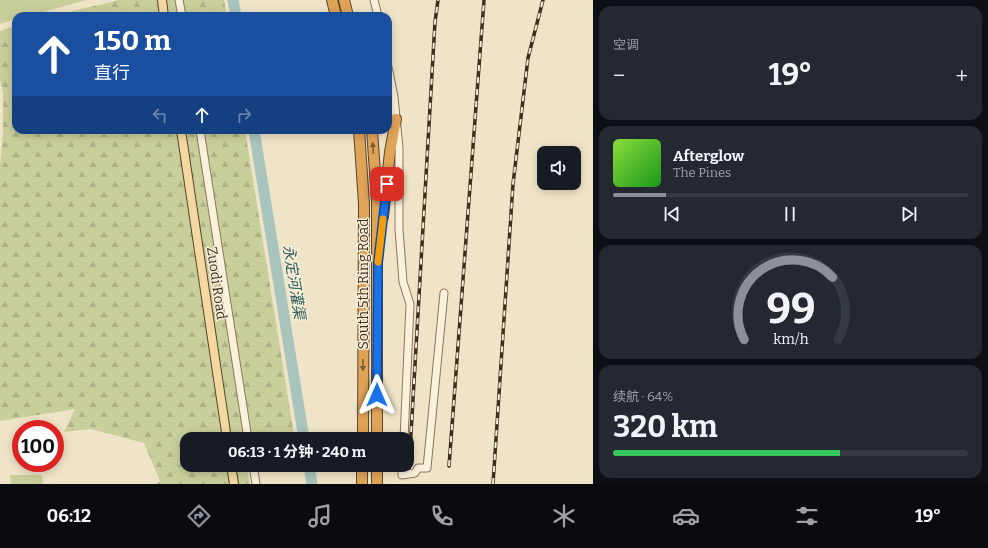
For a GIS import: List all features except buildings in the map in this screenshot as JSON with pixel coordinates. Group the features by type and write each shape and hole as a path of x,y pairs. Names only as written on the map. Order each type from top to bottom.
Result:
{"highway":[{"path":"332,0 335,12"},
{"path":"344,0 347,12"},
{"path":"378,263 390,152 396,119"},
{"name":"South 5th Ring Road","path":"359,134 364,204 362,432"},
{"name":"South 5th Ring Road","path":"372,134 377,201 378,263 377,432"},
{"path":"362,472 362,484"},
{"path":"377,472 377,484"}],"main road":[{"path":"162,0 164,12"},
{"name":"Zuodi Road","path":"182,134 226,432"},
{"path":"232,472 234,484"}],"street":[{"path":"180,0 182,12"},
{"path":"374,0 377,12"},
{"path":"392,87 399,148 399,229 403,282 410,304 404,432"},
{"path":"201,134 247,432"},
{"path":"402,472 402,475 415,473 418,468 427,468 444,293"},
{"path":"254,472 256,484"}],"green space":[{"path":"0,0 87,0 43,12 12,12 12,20 0,24"},
{"path":"119,0 224,0 226,12 69,12"},
{"path":"12,26 12,134 246,134 294,432 180,432 180,472 247,472 250,484 157,484 160,481 144,443 91,429 64,432 75,409 0,421 0,165 3,133 3,93 0,80 0,31"},
{"path":"10,475 42,475 43,484 11,484"}],"waterway":[{"name":"永定河灌渠","path":"233,0 235,12"},
{"name":"永定河灌渠","path":"255,134 303,432"},
{"name":"永定河灌渠","path":"310,472 312,484"}],"railway":[{"path":"411,432 435,22 438,0"},
{"path":"449,466 484,0"},
{"path":"493,484 513,184 528,58 543,0"}],"slow traffic":[{"path":"378,262 383,219"}],"route":[{"path":"377,395 378,263 387,184"}]}
